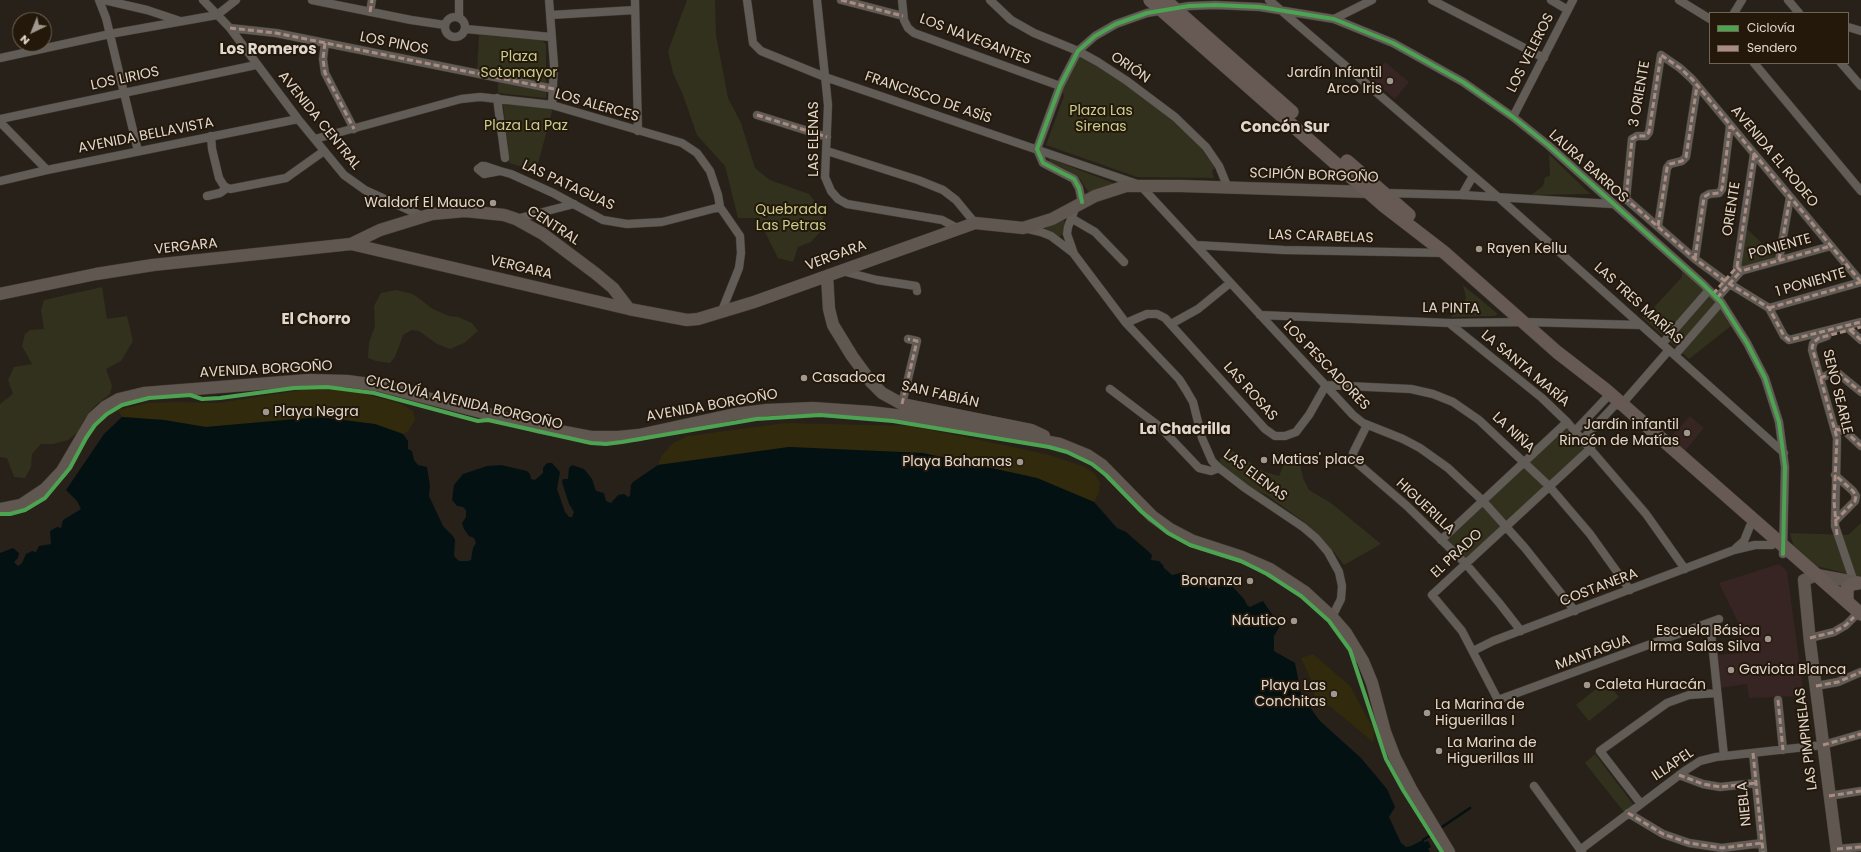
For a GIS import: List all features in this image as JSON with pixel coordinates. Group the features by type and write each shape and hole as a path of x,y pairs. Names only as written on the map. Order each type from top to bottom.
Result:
{"main road":[{"path":"1150,0 1167,6 1384,193 1424,229 1445,253"},
{"path":"1167,6 1369,192 1400,219 1445,253 1780,549"},
{"path":"1613,401 1750,526 1847,601 1859,618"},
{"path":"1813,576 1859,618"},
{"path":"1847,601 1847,588 1852,584 1858,583"}],"street":[{"path":"99,0 110,34 138,151"},
{"path":"104,0 147,10 181,22"},
{"name":"AVENIDA CENTRAL","path":"203,0 230,28 256,65 341,172 356,185 422,216"},
{"path":"0,58 110,34 217,16 236,0"},
{"path":"312,0 445,25"},
{"path":"370,12 372,0"},
{"path":"459,18 460,0"},
{"path":"549,0 554,89 552,105"},
{"path":"635,0 638,131"},
{"name":"FRANCISCO DE ASÍS","path":"747,0 753,43 756,48 768,55 825,77 1037,149 1140,186"},
{"name":"LAS ELENAS","path":"817,0 828,105 825,171 826,182 831,192 843,202 879,210 942,220 957,228"},
{"path":"841,0 903,16"},
{"name":"LOS NAVEGANTES","path":"902,0 905,24 914,33 1060,86"},
{"name":"ORIÓN","path":"990,0 1004,15 1018,25 1034,34 1078,51 1127,81 1175,117 1198,138 1209,151 1219,166 1228,188"},
{"name":"LAS TRES MARÍAS","path":"1269,0 1498,197 1784,453"},
{"path":"1334,19 1372,0"},
{"path":"1432,0 1544,58"},
{"path":"1551,0 1568,10"},
{"name":"LOS VELEROS","path":"1513,118 1573,0"},
{"path":"1679,0 1709,18"},
{"path":"1735,12 1742,0"},
{"path":"1788,0 1799,12"},
{"name":"LAURA BARROS","path":"1037,149 1060,86 1078,51 1096,36 1116,24 1136,15 1167,6 1215,5 1279,9 1334,19 1393,43 1438,66 1463,82 1548,145 1715,296 1747,343 1766,378 1779,422 1784,453 1780,549"},
{"path":"551,15 635,10"},
{"path":"445,25 450,18 459,18 464,22 466,29"},
{"path":"445,25 448,34 454,37 462,34 466,29"},
{"path":"1849,27 1861,30"},
{"name":"LOS PINOS","path":"230,28 276,33 554,89"},
{"path":"466,29 551,37"},
{"path":"325,44 323,59 326,73 354,129"},
{"name":"AVENIDA EL RODEO","path":"1660,55 1680,68 1697,86 1861,282"},
{"name":"3 ORIENTE","path":"1658,226 1626,198 1632,140 1637,136 1646,136 1649,132 1660,55"},
{"path":"1755,64 1861,191"},
{"path":"1842,64 1861,86"},
{"name":"LOS LIRIOS","path":"0,120 256,65"},
{"path":"1697,86 1686,157 1682,161 1670,164 1667,168 1658,226 1695,259 1727,282 1769,308 1784,336 1789,340 1861,322"},
{"name":"LOS ALERCES","path":"315,139 461,100 480,97 552,105 638,131 676,140 697,154 710,171 718,195 720,207 740,236 741,253 739,268 721,313"},
{"path":"497,98 506,158"},
{"path":"757,115 827,137"},
{"name":"AVENIDA BELLAVISTA","path":"0,181 138,151 298,119"},
{"path":"0,120 47,170"},
{"path":"1695,259 1704,197 1708,194 1719,193 1722,189 1730,126"},
{"path":"211,136 212,149 219,178 227,188"},
{"path":"1037,149 1043,163 1074,179 1079,188 1079,204"},
{"path":"207,196 220,193 227,188 286,178 324,151"},
{"path":"827,151 918,180 943,190 956,200 975,223"},
{"name":"ORIENTE","path":"1739,269 1754,154"},
{"name":"LAS PATAGUAS","path":"500,171 511,174 574,204 603,220 627,224 644,224 687,217 720,207"},
{"path":"1462,195 1473,176"},
{"name":"SCIPIÓN BORGOÑO","path":"1023,228 1048,220 1111,190 1140,186 1462,195 1612,204"},
{"name":"LOS PESCADORES","path":"1140,186 1353,415 1367,425 1404,439 1435,458 1483,501 1529,553 1575,612"},
{"path":"1779,260 1790,197"},
{"path":"516,219 574,204"},
{"name":"LAS ELENAS","path":"1074,254 1068,234 1071,218 1079,204"},
{"name":"CENTRAL","path":"351,244 380,230 422,216 465,210 491,213 516,219 543,234 604,280 619,295 629,309"},
{"path":"1071,218 1095,232 1124,262"},
{"name":"VERGARA","path":"0,294 96,274 154,265 351,244 629,309 687,320 698,319 721,313 957,228 975,223 1023,228"},
{"name":"LAS ELENAS","path":"1023,228 1051,236 1074,254 1126,323 1179,379 1193,402 1208,454 1219,468 1303,527 1316,538 1328,552 1339,572 1342,586 1341,600 1332,617"},
{"name":"LAS CARABELAS","path":"1196,245 1284,250 1445,253"},
{"name":"PONIENTE","path":"1739,269 1831,246"},
{"path":"1575,431 1672,352 1715,296 1739,269"},
{"path":"840,271 878,280 916,286 917,291"},
{"name":"SAN FABIÁN","path":"827,276 829,314 840,336 852,356 876,388 888,397 902,404 1031,430 1044,436 1051,442"},
{"name":"1 PONIENTE","path":"1769,308 1861,282"},
{"path":"1171,324 1198,309 1230,283"},
{"path":"1662,344 1715,296"},
{"name":"LAS ROSAS","path":"1126,323 1142,315 1152,314 1161,316 1171,324 1257,421 1275,436 1286,436 1296,432 1306,420 1326,385"},
{"name":"LA PINTA","path":"1260,315 1450,323 1523,322 1641,325"},
{"name":"LA SANTA MARÍA","path":"1450,323 1542,398 1567,422 1591,448 1646,514 1685,569"},
{"name":"SENO SEARLE","path":"1858,583 1837,535 1835,520 1835,475 1837,438 1812,350 1814,342 1819,338 1861,327"},
{"path":"1850,330 1861,340"},
{"path":"902,404 917,341 908,339"},
{"path":"1820,378 1833,373 1839,374 1861,392"},
{"name":"AVENIDA BORGOÑO","path":"0,509 21,505 45,489 62,471 93,418 105,407 119,399 144,393 309,380 347,381 377,385 538,426 591,437 639,435 735,414 767,410 813,408 870,412 920,418 1051,442 1078,451 1099,463 1122,483 1152,516 1170,529 1193,541 1242,557 1270,569 1305,592 1332,617 1346,634 1363,661 1372,683 1385,732 1395,758 1448,849"},
{"name":"LA NIÑA","path":"1326,385 1411,389 1443,398 1471,414 1550,486 1590,534 1630,590"},
{"path":"1110,389 1160,427 1200,468 1211,471 1219,468"},
{"path":"1583,439 1613,401"},
{"name":"EL PRADO","path":"1441,540 1567,422"},
{"name":"HIGUERILLA","path":"1367,425 1355,448 1354,459 1359,466 1407,506 1466,564 1521,631"},
{"path":"1835,429 1845,431 1861,446"},
{"name":"EL PRADO","path":"1498,700 1462,631 1432,595 1591,448"},
{"path":"1835,475 1854,491 1856,496 1855,501 1835,520"},
{"name":"COSTANERA","path":"1734,550 1744,541 1750,526"},
{"name":"COSTANERA","path":"1473,651 1493,641 1575,612 1734,550 1755,545 1780,549"},
{"path":"1813,576 1858,583"},
{"name":"LAS PIMPINELAS","path":"1813,576 1804,580 1804,586 1837,851"},
{"path":"1810,638 1834,632 1859,618"},
{"name":"MANTAGUA","path":"1498,700 1719,619"},
{"path":"1710,623 1724,756"},
{"path":"1816,686 1838,682 1861,672"},
{"path":"1641,804 1600,751 1667,703 1688,695 1717,693"},
{"path":"1778,700 1783,750"},
{"name":"ILLAPEL","path":"1581,851 1628,813 1700,761 1724,756 1823,745 1861,734"},
{"name":"NIEBLA","path":"1753,753 1763,848"},
{"path":"1679,775 1703,784 1720,787 1756,783"},
{"path":"1534,786 1581,851"},
{"path":"1829,796 1861,791"},
{"path":"1628,813 1663,834 1688,843 1722,848 1763,848"},
{"path":"1837,851 1861,847"}],"shaded area":[{"name":"Jardín Infantil Arco Iris","path":"1385,62 1409,82 1395,99 1371,79"},
{"name":"Jardín infantil Rincón de Matías","path":"1690,416 1704,428 1685,451 1670,438"},
{"path":"122,417 164,420 206,427 319,417 375,424 403,434 408,441 408,449 412,451 414,460 418,465 427,467 430,486 429,496 443,526 455,540 454,556 459,561 471,560 473,548 476,543 474,538 469,536 464,529 462,523 466,517 466,510 463,507 457,506 452,500 454,485 463,474 487,466 501,465 527,471 530,474 531,479 535,480 543,473 543,468 547,463 552,463 560,472 557,489 565,512 569,517 572,517 574,512 569,504 562,482 563,479 568,479 569,468 572,465 584,469 592,479 596,491 604,493 606,501 611,503 618,495 624,494 628,497 630,496 631,485 633,482 658,465 789,447 923,453 1037,478 1094,502 1117,528 1126,532 1152,555 1151,560 1159,561 1172,575 1184,572 1203,583 1209,589 1214,585 1225,582 1233,587 1250,607 1263,601 1280,626 1274,636 1274,651 1295,663 1301,693 1314,713 1320,721 1361,758 1387,789 1395,807 1389,817 1401,843 1406,847 1423,840 1424,842 1428,841 1431,847 1428,849 1430,852 0,852 0,553 13,548 19,553 18,558 14,562 18,566 22,563 26,554 32,551 36,552 39,546 51,544 50,531 57,527 61,528 63,520 81,509 77,501 66,490 104,434"},
{"name":"Escuela Básica Irma Salas Silva","path":"1779,564 1787,571 1804,696 1749,698 1747,684 1720,688 1717,655 1742,653 1739,624 1719,583"}],"green space":[{"name":"Quebrada Las Petras","path":"687,0 715,0 716,35 728,98 741,123 755,168 770,180 809,194 824,213 820,232 811,242 798,247 793,262 778,258 758,218 738,218 725,166 697,135 683,95 673,73 668,51"},
{"name":"Plaza Sotomayor","path":"479,35 541,40 546,44 546,98 498,93 498,82 477,72"},
{"name":"Plaza Las Sirenas","path":"1078,55 1108,72 1165,112 1194,139 1201,148 1215,168 1212,171 1214,178 1137,177 1046,145 1064,96 1062,91"},
{"name":"Plaza La Paz","path":"503,102 553,108 536,171 509,163"},
{"path":"1549,154 1590,194 1531,195 1543,186 1545,177 1550,176"},
{"path":"1048,158 1115,185 1089,193 1080,179 1062,167 1050,162"},
{"path":"1062,218 1065,222 1063,234 1059,237 1047,231 1045,226"},
{"path":"1747,229 1775,256 1775,258 1727,281 1739,266"},
{"path":"1682,271 1692,278 1713,298 1731,326 1689,359 1642,317 1646,316 1682,277"},
{"path":"1463,285 1498,314 1495,316 1450,317 1461,309 1466,298"},
{"path":"102,287 107,319 127,316 133,341 121,361 106,369 112,386 110,394 95,406 84,419 78,432 68,440 53,444 41,444 32,454 31,467 25,478 14,477 7,458 0,457 0,404 13,394 8,380 14,367 32,364 22,346 25,334 30,330 44,329 41,310 44,300"},
{"path":"396,290 413,294 433,309 472,323 478,331 464,343 450,349 437,344 419,331 412,330 403,335 395,357 390,363 368,358 369,342 375,326 374,306 381,293"},
{"path":"1568,426 1587,447 1498,528 1467,561 1447,540"},
{"path":"1230,449 1265,472 1279,476 1287,457 1300,464 1303,478 1309,490 1331,503 1381,544 1344,565 1308,525 1267,495 1252,489 1220,465 1220,459"},
{"path":"1861,523 1861,577 1816,566 1794,547 1790,533 1848,535"},
{"path":"1606,681 1619,697 1589,721 1576,705"},
{"path":"1595,754 1633,804 1624,812 1585,763"}],"sand":[{"name":"Playa Negra","path":"314,388 356,392 399,403 413,411 415,420 408,431 403,434 375,424 319,417 206,427 164,420 122,417 118,410 148,403 218,403"},
{"name":"Playa Bahamas","path":"785,423 911,426 1013,447 1049,455 1085,467 1095,474 1100,483 1099,492 1094,502 1037,478 923,453 789,447 658,465 662,455 673,443 688,436"},
{"name":"Playa Las Conchitas","path":"1313,654 1350,686 1374,730 1373,742 1330,706 1315,706 1314,686 1301,658"}],"waterway":[{"path":"1439,829 1470,808"},
{"path":"1423,840 1434,833"}],"marked path":[{"path":"370,12 372,0"},
{"path":"841,0 903,16"},
{"path":"230,28 276,33 554,89"},
{"path":"325,43 323,59 325,73 354,129"},
{"path":"1861,282 1692,79 1680,68 1661,55 1649,132 1646,136 1637,136 1632,139 1626,199 1695,259 1725,281 1769,308 1784,336 1789,340 1861,322"},
{"path":"1658,226 1667,168 1670,164 1682,161 1686,157 1697,86"},
{"path":"757,115 827,137"},
{"path":"1695,259 1704,197 1709,194 1719,193 1722,189 1730,126"},
{"path":"1737,267 1754,154"},
{"path":"1779,260 1790,197"},
{"path":"1737,267 1741,271 1831,246"},
{"path":"1713,294 1737,267"},
{"path":"1717,298 1741,271"},
{"path":"1769,308 1861,282"},
{"path":"1837,535 1834,501 1837,438 1812,347 1814,342 1819,338 1861,327"},
{"path":"1850,330 1861,340"},
{"path":"902,404 917,341 908,339"},
{"path":"1820,378 1833,373 1839,374 1861,392"},
{"path":"1835,429 1845,431 1861,446"},
{"path":"1835,475 1853,491 1856,496 1855,501 1835,521"},
{"path":"1810,638 1834,632 1846,625 1854,617"},
{"path":"1816,686 1838,682 1861,672"},
{"path":"1778,700 1783,750"},
{"path":"1823,745 1861,734"},
{"path":"1753,753 1763,852"},
{"path":"1679,775 1703,784 1720,787 1756,783"},
{"path":"1829,796 1861,791"},
{"path":"1628,813 1663,834 1689,843 1722,848 1762,843"},
{"path":"1837,849 1861,847"}],"cycle path":[{"path":"1082,202 1079,188 1074,179 1043,163 1037,149 1060,86 1078,51 1095,36 1116,24 1147,13 1189,6 1215,5 1260,7 1334,19 1393,43 1463,82 1513,117 1548,145 1703,284 1721,302 1747,343 1765,378 1779,422 1785,467 1783,554"},
{"name":"CICLOVÍA AVENIDA BORGOÑO","path":"0,514 10,514 25,510 45,498 70,468 86,438 95,425 107,414 122,405 149,398 190,395 202,399 220,398 294,388 327,387 374,393 478,421 488,420 591,443 606,444 622,442 756,419 820,415 893,421 1049,447 1067,452 1092,464 1106,475 1142,512 1168,533 1190,545 1241,561 1267,574 1301,596 1329,621 1350,650 1386,759 1403,790 1442,852"}],"place":[{"name":"Jardín Infantil Arco Iris","path":"1390,81"},
{"name":"Waldorf El Mauco","path":"493,203"},
{"name":"Rayen Kellu","path":"1479,249"},
{"name":"Casadoca","path":"804,378"},
{"name":"Playa Negra","path":"266,412"},
{"name":"Jardín infantil Rincón de Matías","path":"1687,433"},
{"name":"Matias' place","path":"1264,460"},
{"name":"Playa Bahamas","path":"1020,462"},
{"name":"Bonanza","path":"1250,581"},
{"name":"Náutico","path":"1294,621"},
{"name":"Escuela Básica Irma Salas Silva","path":"1768,639"},
{"name":"Gaviota Blanca","path":"1731,670"},
{"name":"Caleta Huracán","path":"1587,685"},
{"name":"Playa Las Conchitas","path":"1334,694"},
{"name":"La Marina de Higuerillas I","path":"1427,713"},
{"name":"La Marina de Higuerillas III","path":"1439,751"}],"district":[{"name":"Los Romeros","path":"268,50"},
{"name":"Concón Sur","path":"1285,128"},
{"name":"El Chorro","path":"316,320"},
{"name":"La Chacrilla","path":"1185,430"}]}
